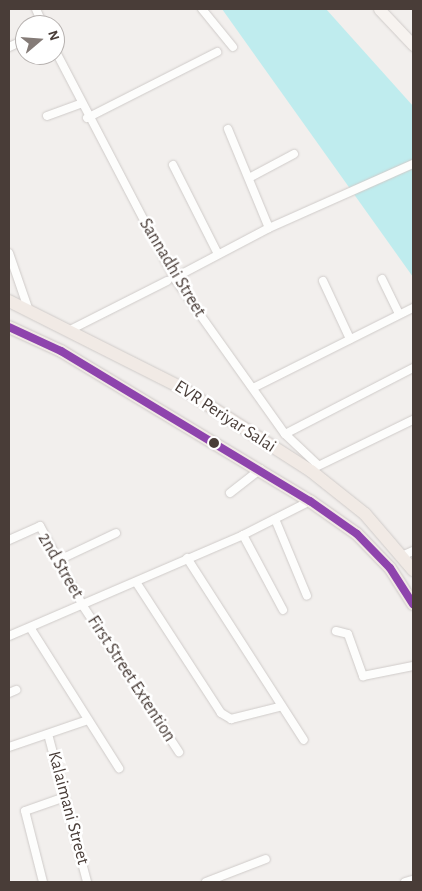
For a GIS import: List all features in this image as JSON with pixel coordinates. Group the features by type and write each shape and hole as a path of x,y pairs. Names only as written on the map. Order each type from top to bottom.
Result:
{"main road":[{"name":"EVR Periyar Salai","path":"9,301 180,386 314,468 408,553 413,570"},
{"name":"EVR Periyar Salai","path":"9,327 78,361 261,469 310,501 357,534 390,568 413,604"},
{"path":"78,361 90,341"}],"street":[{"path":"202,9 233,46"},
{"path":"379,9 413,45"},
{"path":"86,118 218,52"},
{"name":"Sannadhi Street","path":"62,65 86,118 171,279 254,387 285,434 314,468"},
{"path":"47,116 80,104"},
{"path":"228,129 269,228"},
{"path":"249,178 294,154"},
{"path":"173,164 218,254"},
{"path":"70,330 269,228 412,165"},
{"path":"9,252 29,311"},
{"path":"382,279 399,314"},
{"path":"323,281 350,339"},
{"path":"254,387 413,308"},
{"path":"285,434 413,368"},
{"path":"314,468 413,420"},
{"path":"230,493 261,469"},
{"path":"9,636 31,629 188,558 244,535 310,501"},
{"path":"275,519 307,596"},
{"name":"2nd Street","path":"9,540 40,526 84,606"},
{"path":"59,560 116,534"},
{"path":"244,535 283,610"},
{"path":"188,558 279,707 304,740"},
{"path":"136,582 221,713 231,719 279,707"},
{"name":"First Street Extention","path":"84,606 179,752"},
{"path":"31,629 119,768"},
{"path":"336,631 348,634 363,676 413,666"},
{"path":"9,746 88,720"},
{"name":"Kalaimani Street","path":"48,734 87,882"},
{"path":"43,882 25,810 65,797"},
{"path":"206,882 221,880 266,859"}],"water":[{"path":"222,9 326,9 413,106 413,277"}],"transit line":[{"path":"9,327 61,351 310,501 357,534 390,568 413,604"}]}
